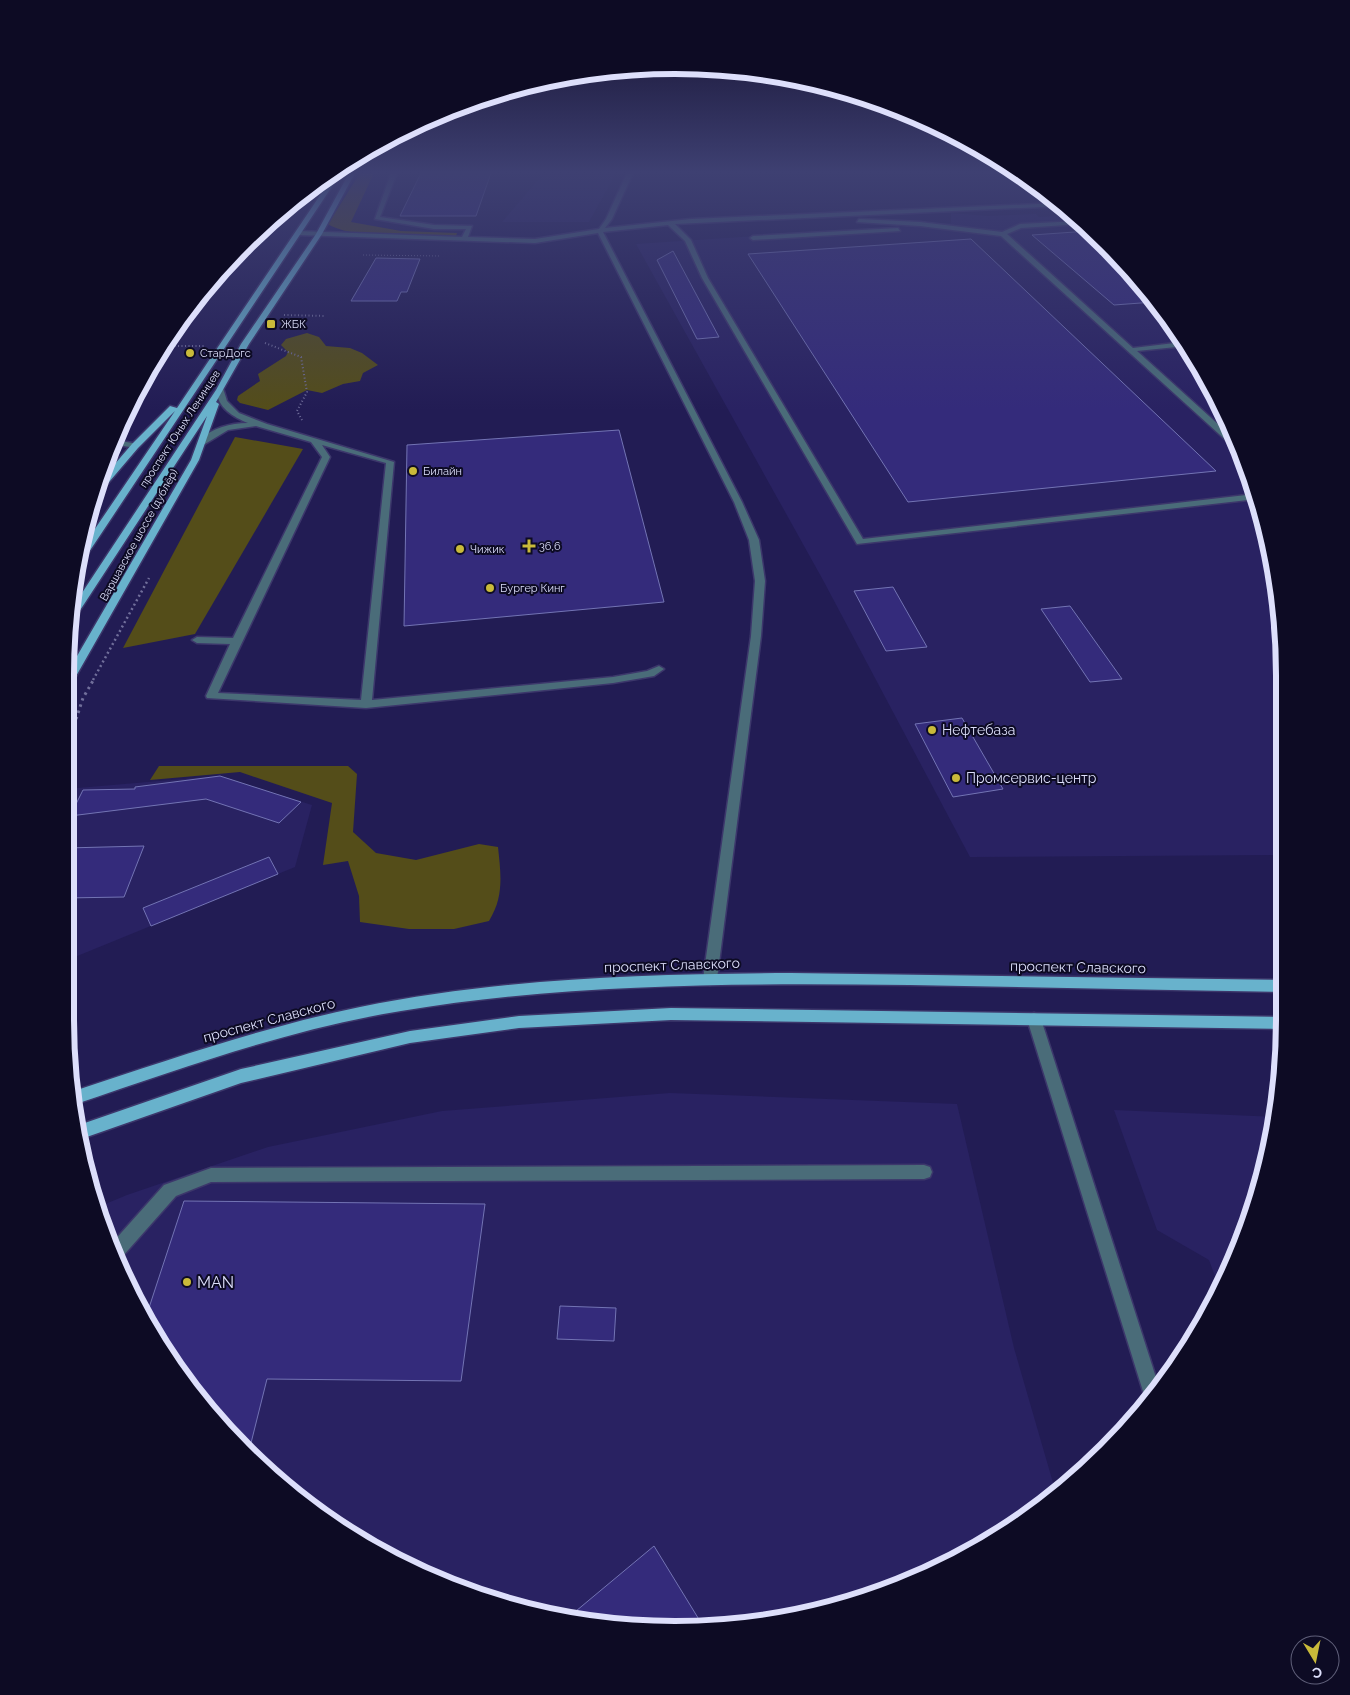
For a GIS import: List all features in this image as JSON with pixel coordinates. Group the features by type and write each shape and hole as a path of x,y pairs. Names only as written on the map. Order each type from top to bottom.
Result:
{"main road":[{"name":"проспект Юных Ленинцев","path":"88,546 285,252"},
{"name":"проспект Юных Ленинцев","path":"78,606 220,390 246,344 306,252"},
{"path":"108,477 135,446 193,388"},
{"name":"Варшавское шоссе (дублёр)","path":"74,671 195,460 220,390"},
{"name":"проспект Славского","path":"79,1097 237,1044 306,1024 399,1005 515,990 633,981 776,978 1276,986"},
{"path":"84,1131 241,1076 410,1037 519,1022 671,1014 1276,1023"}],"street":[{"path":"610,252 738,502 754,540 760,581 756,636 710,980"},
{"path":"694,252 706,278 860,542 1249,498"},
{"path":"1024,252 1226,435"},
{"path":"1132,350 1177,345"},
{"path":"220,390 222,402 228,410 260,425 390,462 366,704"},
{"path":"202,442 217,431 231,426 260,425"},
{"path":"313,440 326,457 211,696 366,704 613,680 650,674 659,669"},
{"path":"121,443 135,446"},
{"path":"197,640 237,641"},
{"path":"1034,1019 1150,1388"},
{"path":"119,1248 170,1190 211,1175 924,1172"}],"path":[{"path":"363,255 441,256"},
{"path":"280,315 326,316"},
{"path":"264,343 301,356 307,392 298,411 313,440"},
{"path":"172,346 204,346"},
{"path":"74,726 83,698 154,570"}],"shaded area":[{"path":"641,252 1102,252 1152,309 1196,374 1230,445 1256,519 1265,558 1275,636 1276,855 970,857 823,580"},
{"path":"307,333 319,337 326,346 350,348 362,353 378,365 363,373 360,381 343,384 322,393 307,390 268,410 240,403 237,400 238,396 260,381 258,374 286,356 288,352 281,345 286,339"},
{"path":"235,437 303,449 195,634 123,648"},
{"path":"159,766 348,766 357,774 353,832 376,853 416,860 479,844 498,847 500,886 494,912 489,921 454,929 409,929 360,922 359,896 348,861 323,865 332,803 240,772 150,780"},
{"path":"218,776 312,805 295,867 74,957 74,788"},
{"path":"670,1093 957,1104 1014,1348 1054,1486 1009,1520 976,1541 905,1575 831,1601 792,1610 714,1620 636,1620 558,1610 519,1601 445,1575 374,1541 309,1497 279,1472 250,1445 198,1386 154,1321 120,1250 103,1205 268,1147 442,1111"},
{"path":"1114,1110 1268,1117 1256,1176 1230,1250 1217,1280 1209,1260 1157,1230"}],"building":[{"path":"674,252 719,337 697,339 657,260"},
{"path":"776,252 985,252 1216,471 908,502 748,254"},
{"path":"1052,252 1102,252 1147,303 1114,305"},
{"path":"376,258 420,259 407,292 401,292 397,301 351,301"},
{"path":"619,430 664,602 404,626 407,445"},
{"path":"893,587 927,647 886,651 854,591"},
{"path":"1070,606 1122,679 1090,682 1041,609"},
{"path":"962,718 1003,789 953,797 915,724"},
{"path":"220,776 301,802 279,823 206,799 74,816 74,808 83,790 135,789 135,787"},
{"path":"144,846 124,897 74,898 74,848"},
{"path":"269,857 278,874 151,926 143,908"},
{"path":"184,1201 485,1204 461,1381 267,1379 250,1445 198,1386 175,1354 148,1310"},
{"path":"560,1306 616,1308 614,1341 557,1339"},
{"path":"654,1546 700,1620 636,1620 574,1612"}],"place":[{"name":"ЖБК","path":"271,324"},
{"name":"СтарДогс","path":"190,353"},
{"name":"Билайн","path":"413,471"},
{"name":"36,6","path":"529,546"},
{"name":"Чижик","path":"460,549"},
{"name":"Бургер Кинг","path":"490,588"},
{"name":"Нефтебаза","path":"932,730"},
{"name":"Промсервис-центр","path":"956,778"},
{"name":"MAN","path":"187,1282"}]}
